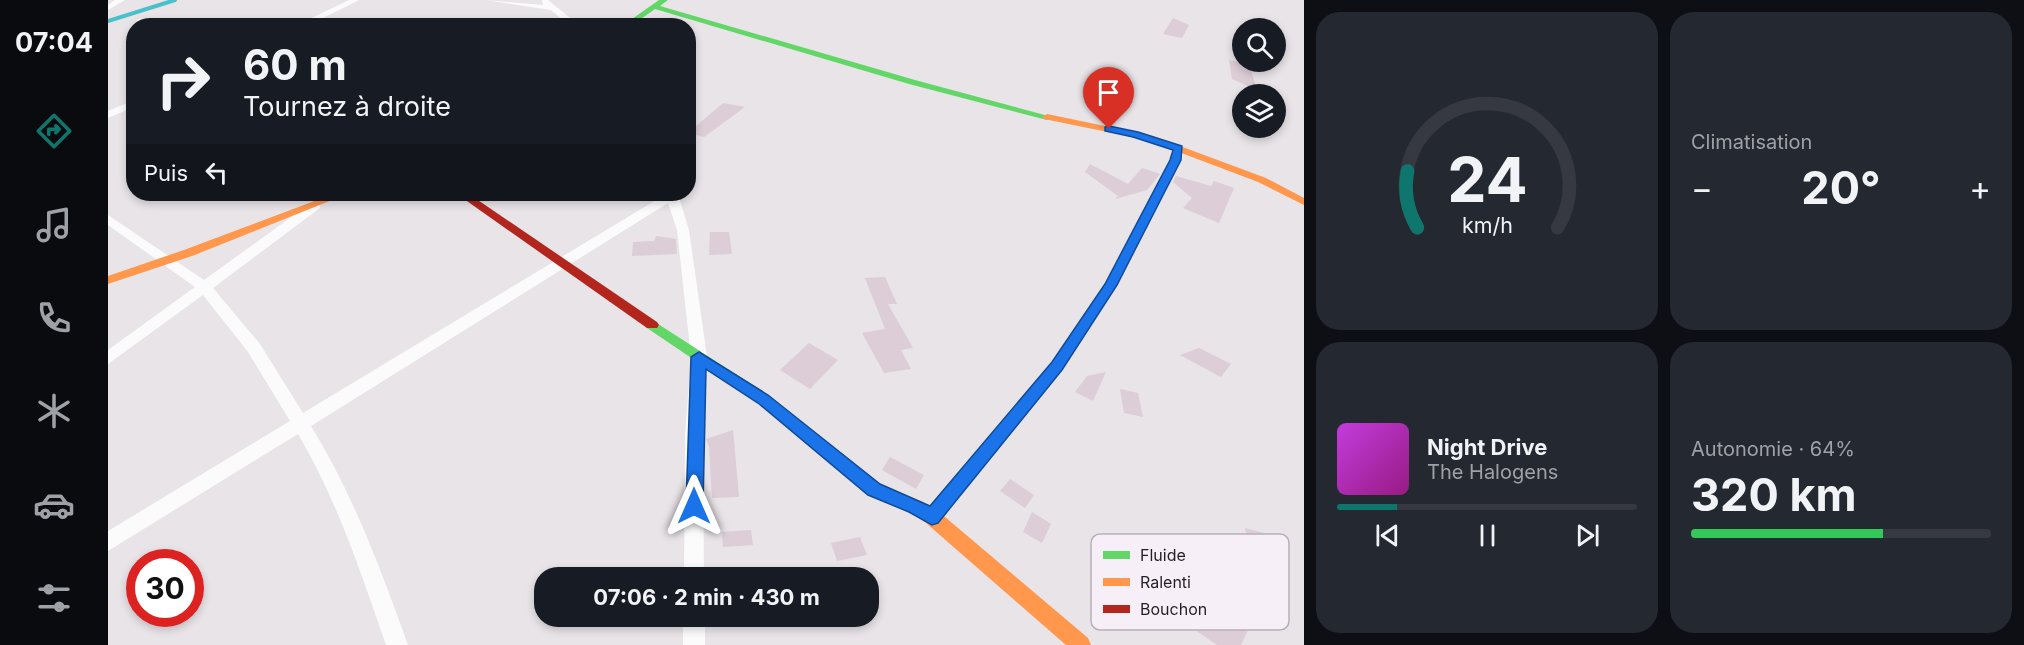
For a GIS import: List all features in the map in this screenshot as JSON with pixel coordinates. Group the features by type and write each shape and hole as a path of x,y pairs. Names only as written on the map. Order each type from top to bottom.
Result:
{"street":[{"path":"108,8 121,0"},
{"path":"316,18 355,0"},
{"path":"489,0 551,8"},
{"path":"543,0 565,18"},
{"path":"635,18 655,3 912,82 1063,121 1135,134 1262,180 1304,202"},
{"path":"108,115 126,107"},
{"path":"932,517 1057,366 1111,285 1176,160 1178,148"},
{"path":"472,201 560,264 763,399 874,490 915,506 932,517 1081,645"},
{"path":"108,542 661,201"},
{"path":"674,201 683,230 699,357 694,435 694,567"},
{"path":"108,280 167,261 320,202"},
{"path":"108,358 320,202"},
{"path":"108,219 203,286 254,348 336,486 372,574 397,645"},
{"path":"694,627 694,645"}],"building":[{"path":"1173,18 1189,25 1182,38 1163,34"},
{"path":"1229,60 1232,61 1232,72 1251,72 1255,84 1243,84 1232,79"},
{"path":"723,103 745,107 704,137 696,135 696,126"},
{"path":"1090,164 1128,184 1142,168 1160,174 1147,190 1115,199 1118,196 1085,172"},
{"path":"1176,176 1211,186 1214,181 1234,188 1219,223 1183,208 1192,198 1173,182"},
{"path":"710,232 729,232 732,254 709,255"},
{"path":"656,236 676,239 677,254 632,256 633,242 654,241"},
{"path":"885,277 897,304 888,304 913,348 901,350 911,369 884,373 862,333 885,329 865,278"},
{"path":"809,343 838,360 810,389 780,370"},
{"path":"1199,348 1231,364 1221,377 1180,355"},
{"path":"1106,372 1093,401 1075,392 1087,376"},
{"path":"1120,389 1138,393 1143,417 1124,413"},
{"path":"733,430 739,497 712,498 709,447 706,439"},
{"path":"890,457 924,475 916,489 882,470"},
{"path":"1010,479 1034,495 1025,508 1000,491"},
{"path":"1032,512 1051,524 1042,543 1023,532"},
{"path":"1245,528 1264,534 1246,534"},
{"path":"751,530 753,545 723,547 722,532"},
{"path":"860,537 867,555 837,561 831,543"},
{"path":"1195,630 1248,630 1241,645 1217,645"}],"waterway":[{"path":"108,21 175,0"}],"traffic: fast":[{"path":"637,18 664,0"},
{"path":"653,6 694,18"},
{"path":"696,19 912,82 1047,117"},
{"path":"652,325 763,399 874,490 886,495"}],"traffic: slow":[{"path":"1047,117 1150,138 1262,180 1304,202"},
{"path":"108,280 188,253 324,201"},
{"path":"886,495 915,506 932,517 1081,645"}],"traffic: jam":[{"path":"472,201 652,325"}],"route":[{"path":"694,506 694,435 699,357 763,399 874,490 915,506 932,517 1057,366 1111,285 1176,160 1178,148 1150,138 1109,129"}]}
